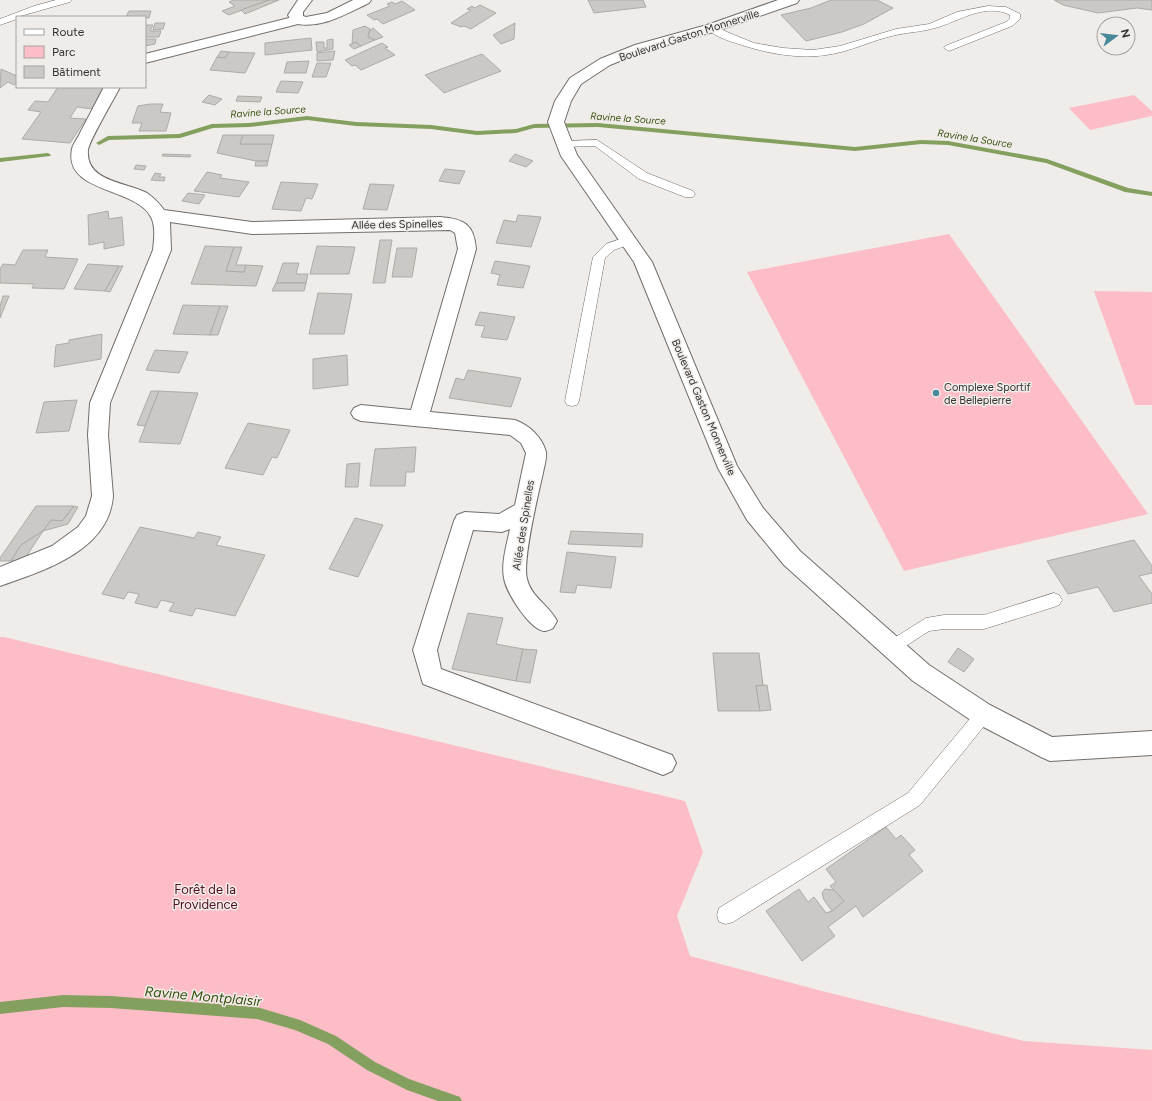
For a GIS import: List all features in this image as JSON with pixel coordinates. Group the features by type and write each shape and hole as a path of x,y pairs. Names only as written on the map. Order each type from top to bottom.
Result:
{"street":[{"path":"297,20 295,15 296,11 306,0"},
{"path":"146,59 297,20 312,21 328,17 364,0"},
{"name":"Boulevard Gaston Monnerville","path":"792,0 712,28 640,48 605,62 575,81 563,101 556,122 569,156 643,262 728,468 755,514 792,558 921,673 984,714 1050,749 1152,743"},
{"path":"0,577 66,549 85,533 94,521 101,506 100,456 97,421 100,403 162,250 163,232 160,215 145,199 125,189 99,182 81,167 79,158 80,149 111,88"},
{"name":"Allée des Spinelles","path":"160,215 252,228 440,223 453,224 462,228 467,238 467,249 419,417"},
{"name":"Allée des Spinelles","path":"361,413 419,417 515,428 528,438 536,453 516,556 515,578 523,598 545,621"},
{"path":"525,510 502,522 465,521 426,650 431,676 663,763"}],"lane":[{"path":"0,22 37,8 67,0"},
{"path":"712,28 720,34 744,43 803,53 841,49 896,32 931,26 958,15 971,12 1001,8 1010,10 1016,14 1015,18 1009,24 949,48"},
{"path":"562,140 597,143 643,176 689,194"},
{"path":"572,401 599,257 610,247 629,240"},
{"path":"892,648 926,625 944,622 984,622 1054,600"},
{"path":"726,915 914,799 984,714"}],"green space":[{"path":"1134,95 1152,111 1152,116 1090,130 1069,108"},
{"name":"Complexe Sportif de Bellepierre","path":"949,234 1148,514 904,571 747,272"},
{"path":"1094,291 1152,292 1152,405 1135,405"},
{"name":"Forêt de la Providence","path":"0,637 685,801 703,852 677,916 690,956 822,991 1024,1041 1152,1050 1152,1101 0,1101"}],"building":[{"path":"234,0 269,0 229,15 222,11 235,6 229,2"},
{"path":"269,0 279,0 245,14 241,10"},
{"path":"588,0 643,0 646,7 594,13"},
{"path":"831,0 877,0 893,8 864,24 842,32 806,41 781,15 811,8"},
{"path":"1054,0 1152,0 1152,10 1137,8 1098,13 1063,5"},
{"path":"402,1 415,10 383,24 377,19 374,20 367,15 390,6 387,4 392,2 395,4"},
{"path":"480,5 496,13 471,29 451,23 471,10 467,9 472,6 475,8"},
{"path":"129,11 151,11 149,18 146,18 146,16 126,16"},
{"path":"155,23 165,23 163,29 153,30"},
{"path":"515,23 514,39 501,44 493,35"},
{"path":"146,25 153,25 150,31 161,31 159,37 146,37"},
{"path":"365,26 370,29 368,37 375,40 361,46 356,42 352,44 353,30"},
{"path":"373,28 383,37 375,40 368,37 370,30"},
{"path":"311,38 312,50 265,55 265,43"},
{"path":"146,39 156,39 155,44 146,46"},
{"path":"333,39 333,49 317,52 316,42 324,42 324,48 327,48 327,40"},
{"path":"356,42 361,46 354,49 349,45"},
{"path":"382,43 388,47 385,48 395,55 361,70 355,65 352,66 345,60"},
{"path":"221,51 229,52 225,58 217,57"},
{"path":"335,51 333,60 317,61 317,53"},
{"path":"229,52 255,53 245,73 210,70 217,57 225,58"},
{"path":"482,54 501,71 444,93 425,75"},
{"path":"309,61 306,73 284,73 287,62"},
{"path":"317,63 331,63 326,77 312,77"},
{"path":"1,69 16,76 16,84 14,85 8,82 0,88"},
{"path":"281,81 303,82 298,93 276,92"},
{"path":"57,88 104,88 93,109 77,107 70,118 86,119 70,143 22,139 41,112 28,110 35,101 48,102"},
{"path":"209,95 222,99 215,105 202,102"},
{"path":"238,96 262,97 260,102 236,101"},
{"path":"163,104 160,112 171,113 166,131 139,131 142,123 132,123 138,106"},
{"path":"223,135 243,135 240,144 272,144 268,161 256,161 217,153"},
{"path":"243,135 274,135 272,144 240,144"},
{"path":"163,154 191,155 190,157 162,156"},
{"path":"515,154 533,161 526,167 509,161"},
{"path":"256,161 268,161 267,166 255,166"},
{"path":"136,165 146,166 144,170 134,169"},
{"path":"445,169 465,171 459,184 439,181"},
{"path":"207,172 222,175 220,178 249,182 239,197 194,191"},
{"path":"155,173 161,174 159,177 165,177 164,181 151,180"},
{"path":"281,182 318,184 312,199 306,198 301,211 272,209"},
{"path":"370,184 394,185 387,210 363,209"},
{"path":"188,193 205,195 199,204 182,201"},
{"path":"108,211 109,219 122,217 124,245 104,249 104,242 89,245 88,215"},
{"path":"518,215 541,217 531,247 496,243 504,220 516,222"},
{"path":"380,240 392,240 385,283 373,283"},
{"path":"205,246 234,247 226,271 244,272 246,265 263,266 256,286 191,284"},
{"path":"317,246 355,247 349,274 310,274"},
{"path":"234,247 242,247 236,265 246,265 244,272 226,271"},
{"path":"397,248 417,248 412,277 392,277"},
{"path":"23,250 48,250 45,257 78,259 64,289 32,288 34,284 0,283 0,269 3,264 15,265"},
{"path":"495,261 530,266 523,288 497,285 500,275 491,273"},
{"path":"283,263 299,263 296,274 308,274 306,283 276,283"},
{"path":"88,264 119,266 105,291 74,289"},
{"path":"119,266 123,266 110,292 105,291"},
{"path":"276,283 306,283 304,291 272,291"},
{"path":"318,293 352,294 344,334 309,334"},
{"path":"3,296 9,296 0,318 0,306"},
{"path":"183,305 220,306 210,335 173,334"},
{"path":"220,306 228,306 218,335 210,335"},
{"path":"480,312 515,317 507,340 481,337 485,326 475,325"},
{"path":"102,334 101,359 54,367 56,345 69,343 69,340"},
{"path":"155,350 188,352 179,373 146,370"},
{"path":"347,355 348,385 313,389 313,359"},
{"path":"468,370 521,378 511,407 449,398 456,378 464,380"},
{"path":"151,391 159,391 145,426 137,425"},
{"path":"159,391 198,393 180,444 139,442"},
{"path":"77,400 69,431 36,433 44,402"},
{"path":"248,423 290,430 277,458 272,457 263,475 225,468"},
{"path":"416,447 414,472 406,472 405,486 370,486 375,449"},
{"path":"360,463 358,487 345,487 347,464"},
{"path":"36,506 74,506 62,521 51,520 43,531 21,545 11,561 0,561 0,558"},
{"path":"74,506 78,507 68,524 43,531 51,520 62,521"},
{"path":"355,518 383,525 358,577 329,569"},
{"path":"140,527 194,538 198,532 221,537 216,545 265,555 235,616 196,608 192,616 169,611 174,603 161,600 157,608 135,603 139,594 128,592 124,599 102,594"},
{"path":"43,531 24,560 11,561 21,545"},
{"path":"571,531 643,534 642,547 568,544"},
{"path":"1134,540 1152,566 1152,573 1139,576 1152,594 1152,603 1114,612 1098,587 1068,594 1047,561"},
{"path":"567,552 616,557 611,588 577,585 575,593 560,592"},
{"path":"468,613 503,618 496,644 523,649 516,681 452,669"},
{"path":"958,648 974,659 964,672 948,662"},
{"path":"523,649 537,650 530,683 516,681"},
{"path":"713,653 759,653 763,685 756,686 760,711 718,711"},
{"path":"767,685 771,710 760,711 756,686"},
{"path":"886,827 896,839 901,835 915,850 909,855 923,871 863,917 856,906 828,927 835,936 802,961 766,911 799,889 808,902 814,897 826,913 832,911 844,901 830,886 836,882 826,869"},
{"path":"825,889 834,890 844,901 832,911 824,900 822,893"}],"waterway":[{"name":"Ravine la Source","path":"99,143 108,138 180,136 212,126 249,125 307,118 356,124 431,127 477,133 516,131 534,126 598,125 855,149 921,142 948,143 1047,161 1127,190 1152,194"},
{"name":"Ravine la Source","path":"0,160 48,155"},
{"name":"Ravine Montplaisir","path":"0,1008 63,1001 111,1002 257,1013 296,1024 332,1040 371,1066 407,1084 456,1101"}],"place":[{"name":"Complexe Sportif de Bellepierre","path":"936,393"}]}
